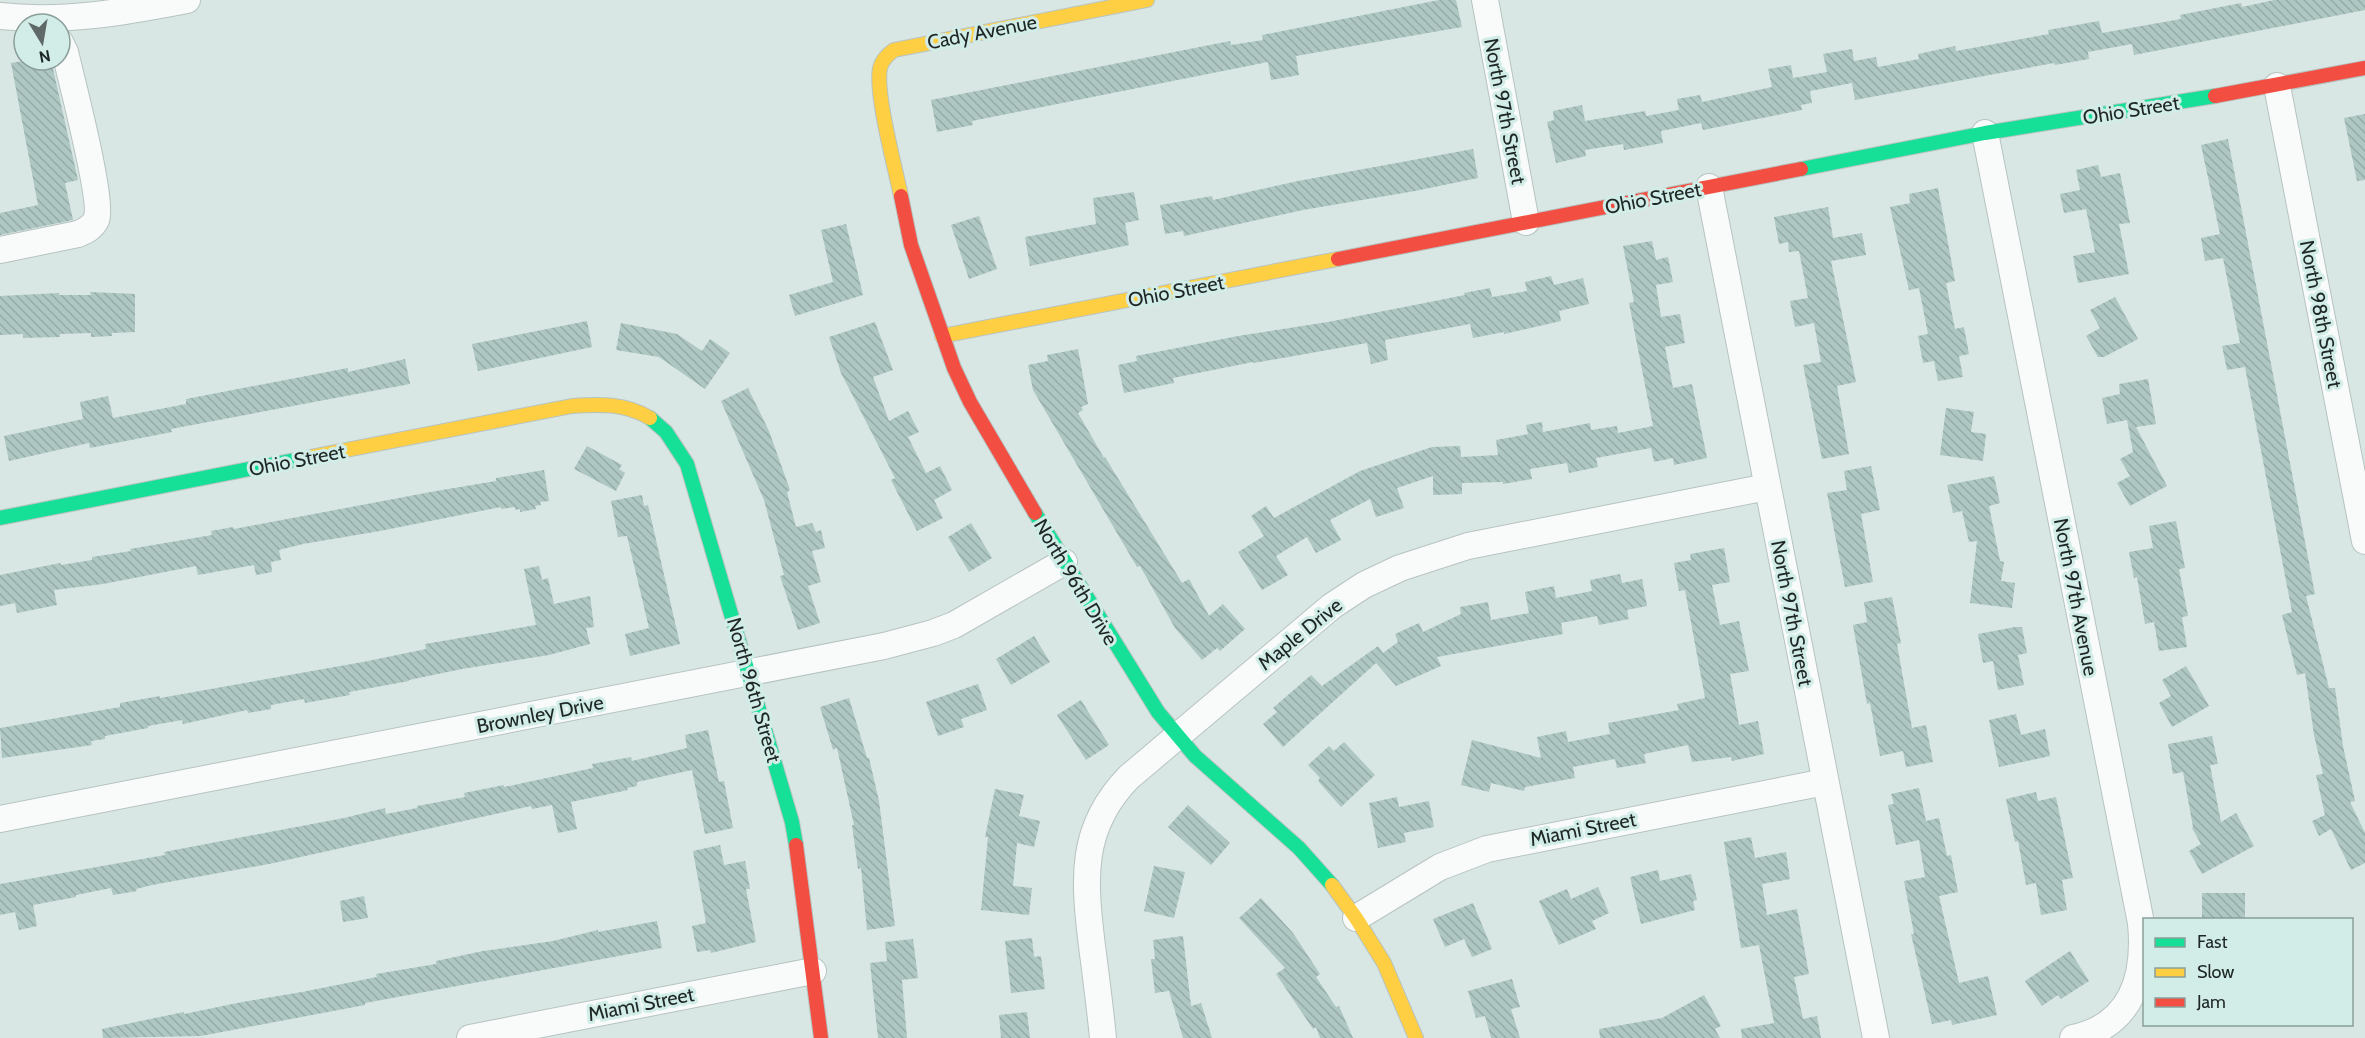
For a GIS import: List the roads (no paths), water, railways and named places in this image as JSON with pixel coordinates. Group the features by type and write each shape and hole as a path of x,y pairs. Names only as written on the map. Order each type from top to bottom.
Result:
{"street":[{"path":"72,18 135,10 187,0"},
{"name":"Cady Avenue","path":"888,53 1147,0"},
{"name":"North 97th Street","path":"1485,0 1526,222"},
{"name":"North 96th Drive","path":"888,53 882,59 879,72 880,90 911,245 954,368 970,402 1140,686 1195,756 1299,848 1330,883 1356,918 1384,963 1416,1038"},
{"name":"Ohio Street","path":"942,336 1985,133 2277,87 2365,68"},
{"path":"0,250 78,234 88,230 96,220 98,211 89,155 70,72"},
{"name":"North 98th Street","path":"2277,87 2365,541"},
{"name":"North 97th Avenue","path":"1985,133 2140,923 2143,949 2141,971 2134,991 2121,1011 2107,1024 2077,1037"},
{"name":"North 97th Street","path":"1709,187 1876,1038"},
{"name":"Ohio Street","path":"0,518 594,404"},
{"name":"North 96th Street","path":"594,404 609,404 634,409 648,416 665,429 676,443 687,464 792,822 799,860 821,1038"},
{"name":"Maple Drive","path":"1104,1038 1085,878 1091,840 1103,810 1119,787 1332,606 1364,585 1400,568 1468,546 1767,487"},
{"name":"Brownley Drive","path":"0,819 884,646 933,633 974,615 1064,562"},
{"name":"Miami Street","path":"1356,918 1440,867 1486,849 1825,782"},
{"name":"Miami Street","path":"470,1038 813,971"}]}
